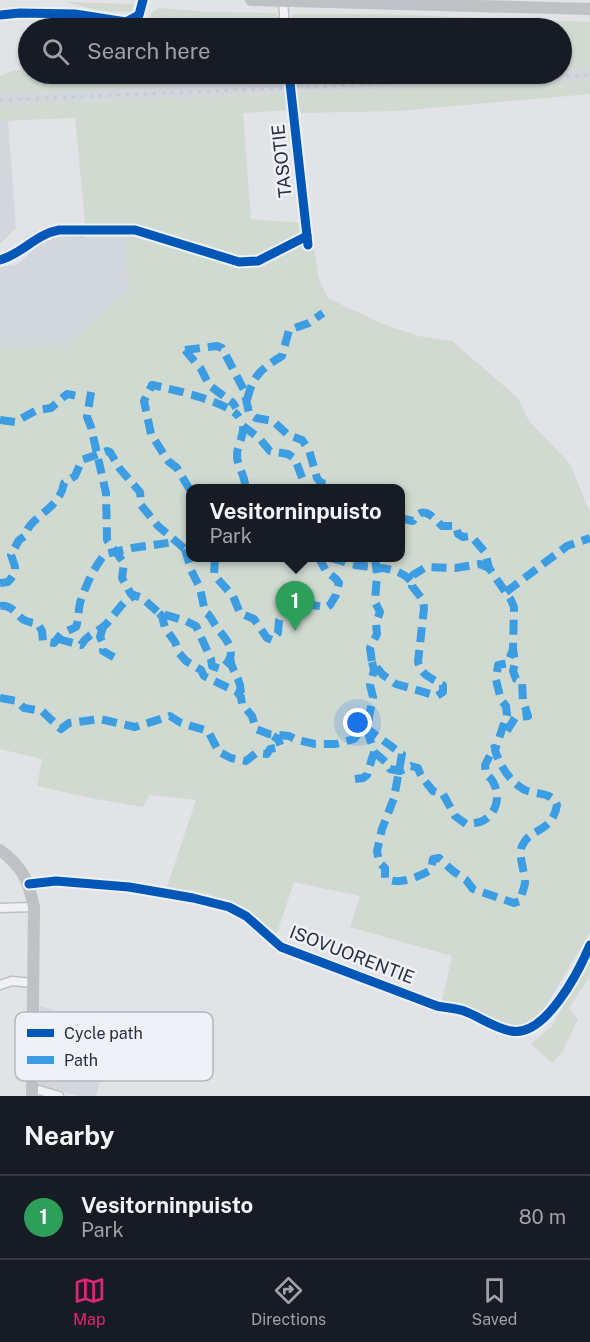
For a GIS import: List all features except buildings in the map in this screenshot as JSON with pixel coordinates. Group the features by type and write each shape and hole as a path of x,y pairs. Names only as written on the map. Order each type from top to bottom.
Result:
{"main road":[{"path":"251,0 590,9"},
{"path":"0,850 19,866 29,884 34,907 33,1012"}],"street":[{"path":"132,18 138,15 144,0"},
{"path":"283,1 284,18"},
{"path":"0,15 75,14 104,18"},
{"name":"TASOTIE","path":"290,84 308,244"},
{"path":"0,260 48,232 59,230 82,232"},
{"name":"ISOVUORENTIE","path":"29,884 56,881 129,887 194,898 229,907 246,916 281,947 437,1006 463,1010 512,1032 523,1032 533,1028 547,1016 559,1000 590,945"},
{"path":"0,908 34,907"},
{"path":"0,985 12,981 33,983"},
{"path":"32,1092 58,1096"}],"shaded area":[{"path":"66,2 134,4 132,11 115,12"},
{"path":"159,8 209,12 276,13 278,18 150,18 151,13"},
{"path":"292,14 385,14 488,18 292,18"},
{"path":"572,21 590,22 590,68 572,69"},
{"path":"590,68 590,80 572,81 572,69"},
{"path":"18,71 18,84 204,84 0,94 0,76"},
{"path":"590,80 590,94 398,111 300,113 296,92 492,84 572,84 572,81"},
{"path":"496,84 0,105 0,94 163,85"},
{"path":"287,93 291,110 243,113 251,219 300,223 303,245 313,243 319,279 328,298 383,324 418,336 452,341 518,398 529,421 570,464 590,512 590,932 542,1013 530,1023 516,1027 504,1025 442,1001 452,956 350,927 360,896 294,882 277,933 238,907 214,897 166,890 196,800 149,795 143,807 37,786 42,759 0,749 0,349 67,344 129,289 124,232 86,234 75,118 0,121 0,105"},
{"path":"0,121 8,121 16,228 0,244"},
{"path":"124,232 129,290 67,344 0,349 0,267 17,265 47,237"},
{"path":"590,954 590,976 569,1008 578,1019 562,1052 552,1063 531,1044 552,1026"},
{"path":"40,1006 61,1012 40,1012"},
{"path":"39,1081 100,1081 96,1096 79,1096 39,1085"}],"railway":[{"path":"572,76 590,75"},
{"path":"0,100 378,84"}],"marked path":[{"path":"247,400 255,379 282,356 289,330 309,323 323,313"},
{"path":"185,350 217,346 222,348 244,390 249,413 256,418 273,421 288,435 302,440 309,450 317,478 321,483 328,484"},
{"path":"185,350 201,369 209,385 233,403 236,408"},
{"path":"186,484 151,434 144,401 152,385 212,401 233,411 239,417"},
{"path":"91,392 87,417 106,493 107,540 124,563 122,578 131,594 142,598 159,613 196,626 212,666 221,669 227,662 231,650 226,639 205,612 200,588 189,562"},
{"path":"0,420 15,422 37,410 51,408 67,394 77,396"},
{"path":"243,426 259,438 270,451 288,454 295,459 304,484"},
{"path":"243,426 237,455 245,484"},
{"path":"0,583 8,582 15,572 11,555 19,540 25,536 32,523 57,500 64,483 75,476 82,460 107,451 140,492 141,505 158,526 185,549"},
{"path":"405,519 413,521 420,513 427,513 442,526 456,526 458,534 463,537 471,536 485,552 489,568 511,600 514,607 515,663 513,671 516,679 522,682 523,701 528,716 515,718 506,732"},
{"path":"506,592 567,546 590,538"},
{"path":"0,606 8,607 24,620 38,624 42,631 43,641 54,643 61,634 76,627 84,590 105,554 175,542"},
{"path":"215,562 214,575 233,596 240,613 254,619 267,638 272,640 278,633 279,620 283,613 311,605 327,607 330,605 339,583 326,571 321,562"},
{"path":"345,562 392,570 406,576 411,581"},
{"path":"376,562 375,602 380,612 376,623 377,634 370,648 372,662 383,675 396,684 437,696 443,692 443,685 425,674 418,662 424,608 423,600 412,586 413,575 426,567 455,568 480,564 489,568"},
{"path":"58,639 81,645 107,623 126,601 135,596"},
{"path":"159,613 179,653 186,661 201,670 204,676 237,692 242,704 252,716 256,729 315,744 336,744 354,739 362,729 366,728 402,754 394,798 382,829 377,851 379,862 385,868 385,878 396,881 414,878 431,870 433,859 439,858 466,880 473,889 514,903 520,901 525,883 522,846 530,836 551,821 557,805 551,797 523,789 513,781 502,767 495,750 507,715 496,680 498,665 508,663 513,649"},
{"path":"103,627 100,637 104,645 103,651 117,659"},
{"path":"230,657 240,684 241,697"},
{"path":"355,779 367,775 374,752 369,736 369,717 373,697 370,685 374,670 372,662"},
{"path":"0,698 17,701 24,708 42,711 61,729 69,723 100,719 135,727 170,716 181,723 208,731 219,752 231,758 246,761 256,753 267,754 270,749 281,747 278,739 273,736"},
{"path":"374,752 387,763 390,769 400,771 411,766 418,768 422,778 433,791 443,794 455,816 466,824 480,822 487,818 495,806 497,792 495,785 486,774 485,765 495,746"}],"cycle path":[{"path":"133,18 139,15 143,0"},
{"path":"0,15 75,14 100,18"},
{"path":"290,84 308,245"},
{"path":"0,260 43,236 59,230 135,230 239,262 258,261 307,236"},
{"path":"29,884 56,881 129,887 229,907 246,916 281,947 437,1006 464,1011 511,1031 524,1030 548,1014 569,985 590,945"}],"place":[{"name":"Vesitorninpuisto","path":"295,631"}]}
